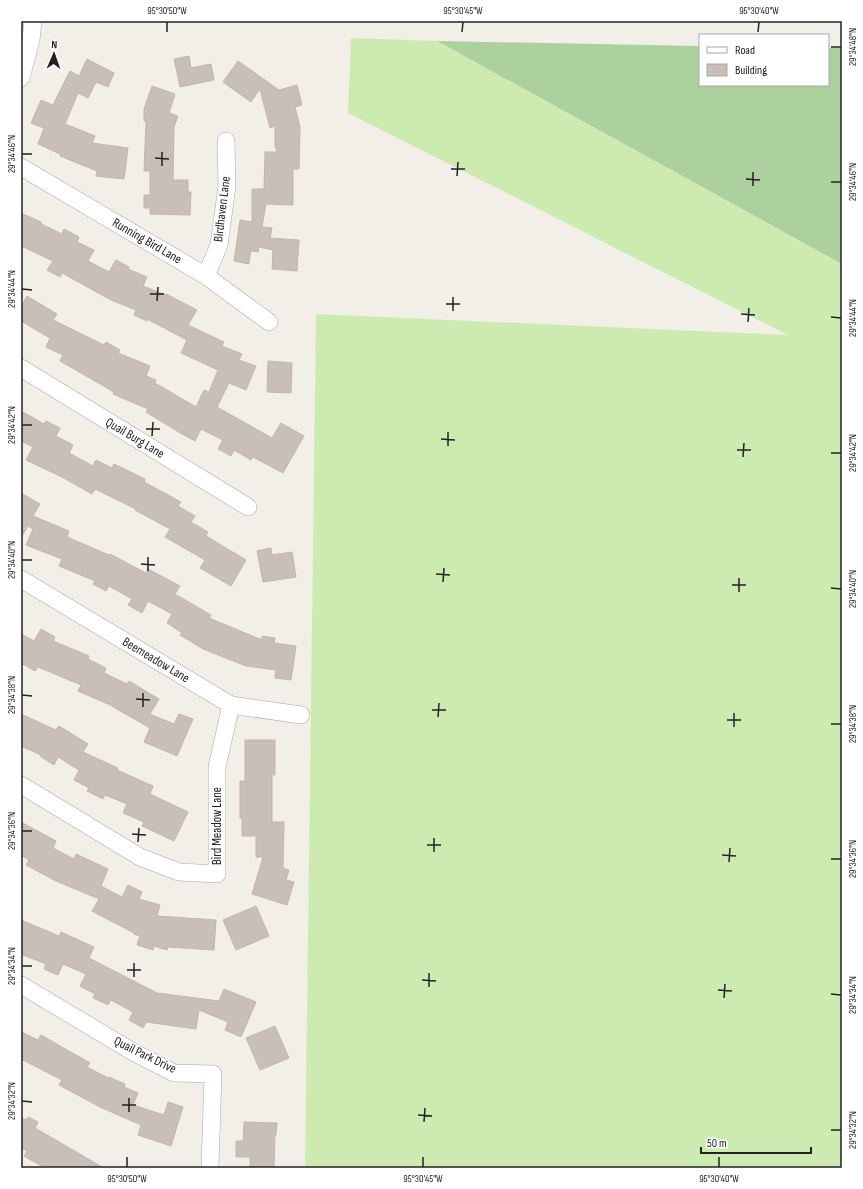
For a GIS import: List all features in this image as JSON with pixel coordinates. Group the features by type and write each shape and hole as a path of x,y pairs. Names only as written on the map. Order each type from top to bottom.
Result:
{"street":[{"path":"21,78 31,40 32,21"},
{"name":"Birdhaven Lane","path":"206,276 220,237 227,186 226,141"},
{"name":"Running Bird Lane","path":"21,167 206,276 269,322"},
{"name":"Quail Burg Lane","path":"21,368 248,507"},
{"name":"Beemeadow Lane","path":"21,579 231,705 301,715"},
{"name":"Bird Meadow Lane","path":"21,785 140,857 179,872 217,874 217,767 231,705"},
{"name":"Quail Park Drive","path":"21,985 133,1052 174,1072 213,1074 210,1168"}],"green space":[{"path":"351,38 437,41 842,264 842,1168 305,1168 316,314 788,335 348,113"},
{"path":"437,41 699,46 699,86 829,86 829,48 842,48 842,264"}],"building":[{"path":"189,56 191,68 211,64 214,80 180,87 174,59"},
{"path":"87,59 114,73 108,87 96,82 88,98 78,93 65,124 95,136 92,143 128,148 124,179 96,176 97,171 60,156 60,154 38,144 44,128 31,123 41,100 53,105 70,71 79,76"},
{"path":"238,61 279,90 297,85 302,105 295,107 300,127 299,169 293,169 293,205 266,204 262,227 272,228 270,238 299,240 297,271 272,269 273,250 259,247 258,252 251,251 251,247 249,264 234,261 240,220 252,222 252,189 264,189 265,152 277,152 275,146 275,126 270,128 260,89 251,102 223,82"},
{"path":"152,86 175,94 169,113 178,116 174,127 173,180 188,180 188,192 191,192 190,215 150,214 150,208 144,208 144,195 150,195 150,171 144,171 146,121 144,121 144,109"},
{"path":"21,213 62,234 64,229 79,237 77,242 94,250 88,261 109,272 116,260 129,267 128,269 147,277 143,286 166,294 197,310 188,325 224,342 222,346 242,354 239,360 256,366 246,390 229,383 217,407 272,438 281,423 304,436 283,473 253,457 251,460 234,450 231,456 218,449 223,440 201,429 195,441 146,412 148,409 113,394 114,392 60,361 63,355 46,347 50,338 21,321 21,307 27,296 57,314 53,320 104,345 106,342 120,350 118,353 150,366 146,376 156,380 155,383 196,407 204,390 209,392 218,370 181,353 187,340 147,319 147,321 134,315 136,310 111,300 62,273 60,277 47,270 53,261 21,246"},
{"path":"268,361 292,363 291,393 267,392"},
{"path":"21,411 44,424 46,421 60,428 56,436 73,445 69,453 93,466 96,460 112,468 114,464 145,479 144,482 181,502 178,506 195,516 191,522 208,532 206,536 246,560 231,586 200,568 205,560 165,537 170,529 135,510 136,509 95,489 92,494 62,477 26,460 33,447 21,441"},
{"path":"21,493 40,504 33,516 69,531 67,537 109,555 110,554 146,573 148,569 180,586 175,594 211,615 209,618 262,640 262,636 275,638 274,643 296,646 291,680 275,678 276,670 246,666 203,649 180,635 182,633 167,623 172,614 148,601 142,613 128,605 132,599 109,586 106,591 93,584 95,581 59,566 62,559 26,545 33,529 28,526 21,538"},
{"path":"271,548 272,555 292,552 296,577 263,582 257,551"},
{"path":"41,629 55,637 53,641 89,656 88,659 106,668 104,673 127,684 129,681 159,699 150,714 174,724 179,714 193,719 177,756 144,742 150,728 110,705 78,691 81,685 38,667 35,671 21,663 21,634 34,641"},
{"path":"21,714 56,730 59,726 88,744 83,752 118,768 117,770 153,786 150,794 188,812 174,841 142,826 144,822 123,813 127,804 105,795 103,799 87,791 89,788 74,780 79,770 58,757 54,765 40,756 41,755 21,746"},
{"path":"245,740 275,740 275,775 272,775 272,822 284,822 283,868 289,870 286,880 294,882 287,905 252,894 263,857 256,857 256,836 242,836 242,818 240,818 240,781 245,781"},
{"path":"21,822 56,841 53,848 74,859 76,854 108,869 101,886 122,897 128,885 142,892 139,899 160,905 157,916 216,920 214,950 168,947 167,950 154,946 153,950 137,945 140,936 92,911 99,899 56,881 26,865 29,860 21,855"},
{"path":"256,906 269,936 236,950 223,920"},
{"path":"21,920 59,936 61,932 94,947 89,958 157,993 219,1001 224,989 256,1002 241,1037 225,1030 228,1022 199,1010 196,1029 146,1022 143,1028 129,1020 133,1012 111,1000 108,1005 93,998 95,994 80,986 86,974 63,964 58,975 44,969 46,964 21,954"},
{"path":"275,1026 289,1058 260,1070 246,1038"},
{"path":"21,1032 38,1040 41,1035 90,1063 87,1067 108,1078 109,1077 125,1084 124,1087 138,1093 133,1105 164,1115 168,1102 183,1107 171,1146 138,1135 141,1125 100,1107 59,1085 62,1080 21,1059"},
{"path":"21,1117 26,1120 28,1117 38,1122 35,1128 104,1168 45,1168 24,1156 27,1151 21,1148"},
{"path":"244,1122 277,1123 274,1168 250,1168 250,1157 236,1157 236,1141 243,1141"}]}
